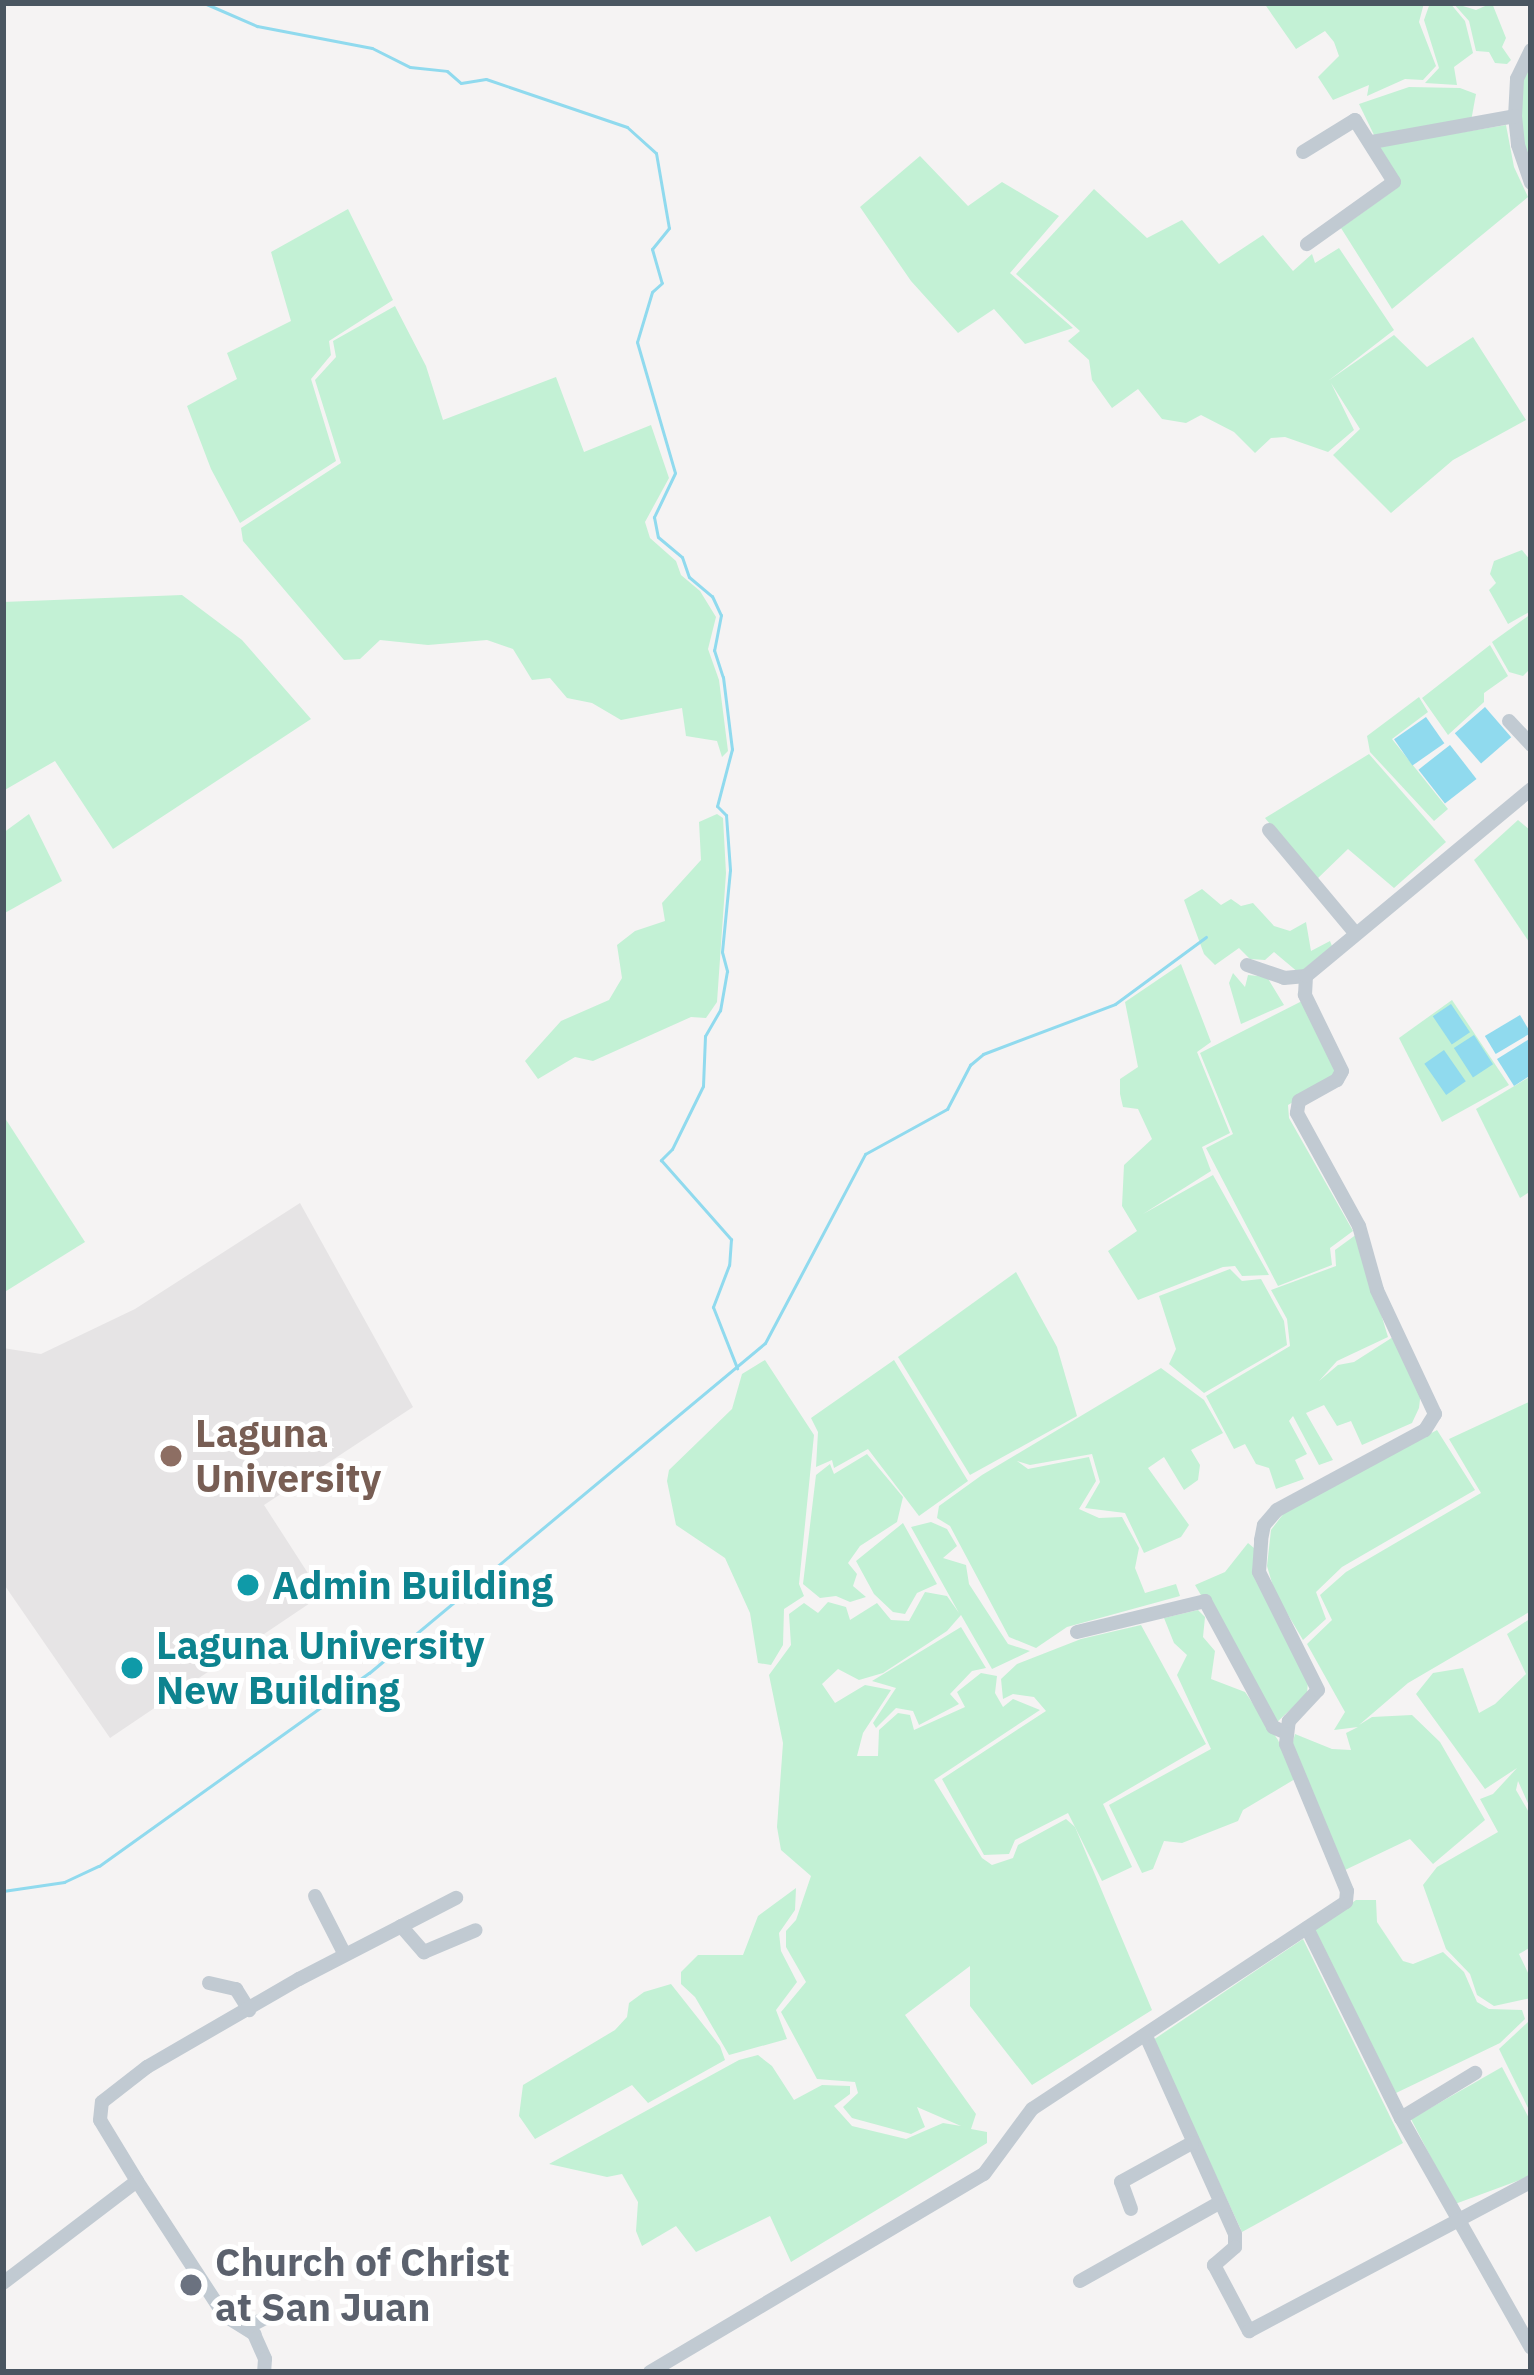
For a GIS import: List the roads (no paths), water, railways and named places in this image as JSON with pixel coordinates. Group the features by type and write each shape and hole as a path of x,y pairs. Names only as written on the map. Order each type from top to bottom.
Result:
{"street":[{"path":"1531,50 1517,79 1515,116 1518,145 1531,183"},
{"path":"1372,142 1515,116"},
{"path":"1304,152 1350,121 1358,122 1391,175 1390,188 1306,244"},
{"path":"1509,722 1531,745"},
{"path":"1247,965 1284,978 1306,976 1531,789"},
{"path":"1269,830 1355,933"},
{"path":"1285,1732 1318,1693 1259,1572 1264,1525 1277,1510 1426,1430 1435,1414 1377,1290 1359,1226 1298,1114 1300,1101 1337,1080 1342,1071 1305,995 1306,976"},
{"path":"650,2372 984,2174 1032,2109 1346,1902 1348,1895 1285,1732 1273,1726 1205,1601 1077,1632"},
{"path":"315,1896 344,1953"},
{"path":"264,2372 261,2345 248,2327 224,2315 100,2120 102,2102 147,2068 344,1953 456,1898"},
{"path":"401,1926 424,1952 476,1930"},
{"path":"1307,1928 1401,2117 1531,2348"},
{"path":"209,1983 236,1989 249,2010"},
{"path":"1146,2036 1237,2241 1214,2265 1249,2331 1531,2182"},
{"path":"1401,2117 1475,2073"},
{"path":"1131,2209 1121,2182 1192,2144"},
{"path":"3,2284 137,2181"},
{"path":"1079,2281 1219,2203"},
{"path":"248,2327 294,2302"}],"water":[{"path":"1485,707 1511,737 1481,763 1455,733"},
{"path":"1426,717 1444,743 1412,766 1394,739"},
{"path":"1450,745 1476,779 1445,804 1418,770"},
{"path":"1451,1004 1470,1032 1452,1044 1433,1016"},
{"path":"1520,1015 1531,1033 1496,1054 1485,1036"},
{"path":"1474,1035 1493,1064 1473,1077 1454,1048"},
{"path":"1531,1038 1531,1075 1514,1086 1497,1059"},
{"path":"1444,1050 1466,1081 1446,1095 1424,1064"}],"waterway":[{"path":"204,3 257,26 372,48 410,67 447,71 461,83 486,79 627,127 656,153 669,228 652,249 662,283 652,292 637,342 675,473 654,517 658,537 682,557 689,577 712,596 721,615 714,650 723,677 732,749 717,806 726,815 730,870 722,952 727,971 720,1010 705,1036 703,1086 672,1149 661,1160 731,1239 729,1265 713,1307 737,1368"},
{"path":"3,1891 64,1882 99,1866 369,1673 765,1343 865,1154 947,1109 970,1065 983,1054 1115,1004 1206,937"}],"place":[{"name":"Laguna University","path":"171,1456"},
{"name":"Admin Building","path":"248,1585"},
{"name":"Laguna University New Building","path":"132,1668"},
{"name":"Church of Christ at San Juan","path":"191,2285"}]}
